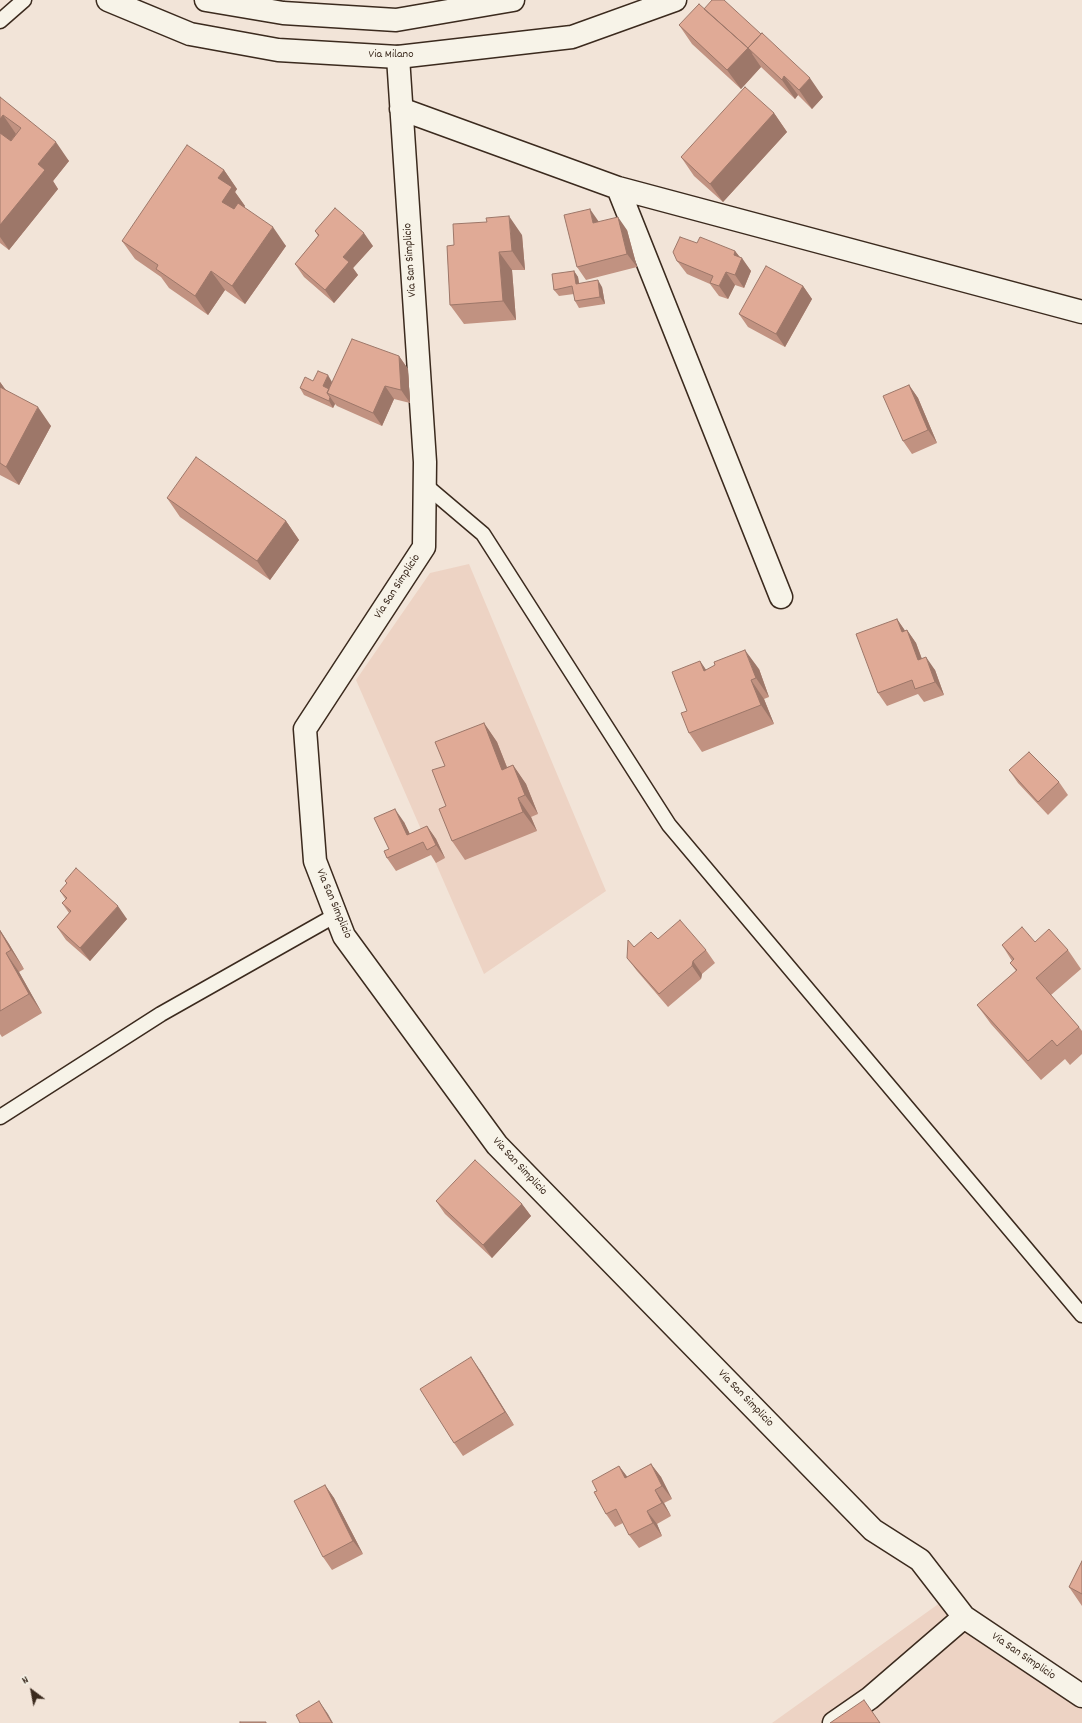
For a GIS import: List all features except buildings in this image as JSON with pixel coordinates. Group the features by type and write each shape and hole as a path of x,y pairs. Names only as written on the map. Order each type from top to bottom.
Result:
{"street":[{"name":"Via Milano","path":"108,0 190,34 278,50 398,57 572,37 675,0"},
{"path":"206,0 283,13 396,20 513,0"},
{"name":"Via San Simplicio","path":"398,57 425,462 424,547 305,729 315,861 344,936 497,1145 873,1530 920,1560 964,1617 1082,1696"},
{"path":"401,109 618,188 1082,312"},
{"path":"618,188 781,597"},
{"path":"834,1723 870,1698 964,1617"}],"lane":[{"path":"0,21 24,0"},
{"path":"424,484 483,534 669,825 1082,1315"},
{"path":"0,1117 161,1014 336,915"}],"shaded area":[{"path":"469,564 606,891 484,974 356,680 430,573"},
{"path":"944,1600 1082,1685 1082,1723 772,1723"}]}
